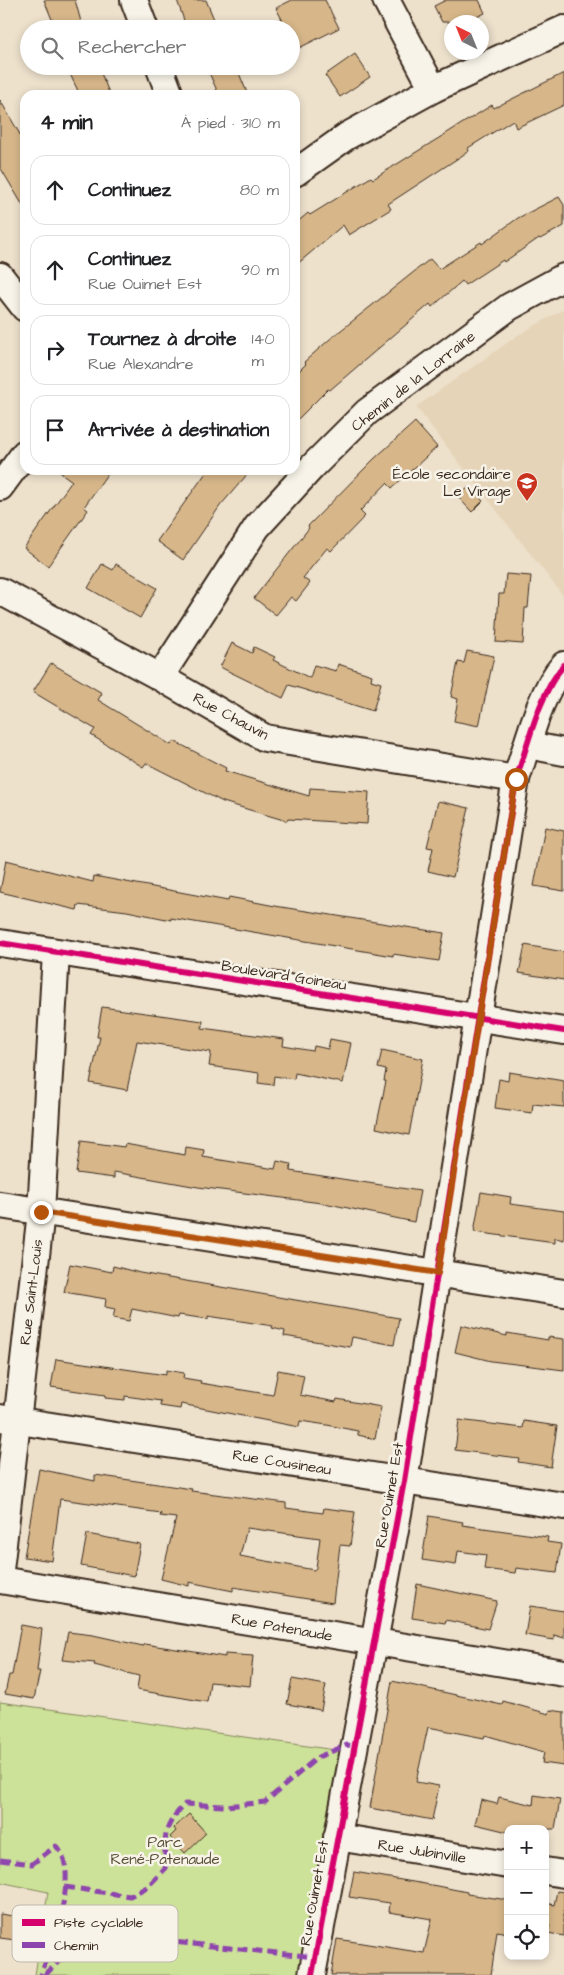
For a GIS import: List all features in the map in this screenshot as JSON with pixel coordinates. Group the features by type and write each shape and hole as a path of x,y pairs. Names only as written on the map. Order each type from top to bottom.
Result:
{"street":[{"path":"134,0 142,20"},
{"path":"386,0 433,89"},
{"path":"300,169 347,136 433,89 564,29"},
{"path":"162,75 168,90"},
{"path":"0,276 20,302"},
{"name":"Chemin de la Lorraine","path":"160,677 257,527 312,466 367,412 509,307 564,277"},
{"path":"0,487 20,460"},
{"name":"Rue Chauvin","path":"0,591 160,677 265,738 516,779"},
{"name":"Rue Ouimet Est","path":"312,1975 337,1837 376,1643 404,1482 516,779 528,745 533,721 564,665"},
{"path":"528,745 564,752"},
{"name":"Boulevard Goineau","path":"0,943 564,1031"},
{"name":"Rue Saint-Louis","path":"0,1570 8,1419 41,1212 56,953"},
{"path":"0,1205 564,1292"},
{"name":"Rue Cousineau","path":"8,1419 564,1506"},
{"name":"Rue Patenaude","path":"0,1580 564,1674"},
{"name":"Rue Jubinville","path":"337,1837 504,1864"},
{"path":"549,1872 564,1874"}],"shaded area":[{"name":"École secondaire Le Virage","path":"564,309 564,597 416,407 518,335"}],"green space":[{"name":"Parc René-Patenaude","path":"0,1702 349,1752 312,1975 35,1975 37,1962 178,1962 178,1905 46,1905 48,1892 0,1882"}],"building":[{"path":"44,0 75,0 81,20 52,20"},
{"path":"177,0 206,0 214,20 184,20"},
{"path":"292,0 325,0 339,28 300,48 300,20 282,20 276,8"},
{"path":"446,0 479,0 485,13 481,15 444,15 444,22 442,22 434,6"},
{"path":"355,54 370,77 340,97 325,75"},
{"path":"564,73 564,105 516,128 513,120 468,148 469,151 388,204 391,209 349,235 343,225 300,262 300,220 308,213 310,215 371,177 373,179 492,105 494,108"},
{"path":"70,75 102,75 108,90 78,90"},
{"path":"210,75 240,75 246,90 217,90"},
{"path":"0,100 20,134 20,201 0,167"},
{"path":"559,197 564,205 564,226 539,238 465,285 462,281 432,307 430,304 330,390 328,389 300,417 300,370 306,364 304,362 430,259 439,269 481,242 482,244 518,218"},
{"path":"415,422 437,447 392,488 387,483 360,511 365,516 331,551 327,548 303,578 310,583 296,601 291,597 276,615 254,598 309,528 308,526 374,459"},
{"path":"64,475 106,475 84,507 88,510 48,566 24,548 72,481"},
{"path":"204,475 247,475 220,506 183,560 157,541"},
{"path":"469,487 483,501 472,512 458,497"},
{"path":"102,564 113,570 116,564 157,588 140,618 88,588"},
{"path":"506,574 531,576 528,608 525,608 523,644 496,642 499,594 504,594"},
{"path":"232,643 252,653 254,647 275,657 273,660 310,678 314,665 336,671 338,664 372,675 371,680 381,683 373,711 289,685 283,698 220,667"},
{"path":"467,651 494,656 479,726 454,721 458,699 451,697 458,662 464,663"},
{"path":"51,663 102,693 98,700 171,745 174,741 226,768 225,771 309,796 310,788 369,792 367,824 288,819 287,821 223,802 146,763 143,767 91,735 95,729 33,692"},
{"path":"438,801 469,808 453,877 428,871 433,848 427,847"},
{"path":"545,827 564,831 564,891 534,886"},
{"path":"6,860 93,882 94,876 228,901 229,897 444,933 439,961 393,954 393,956 171,918 171,920 127,911 78,905 77,910 0,892"},
{"path":"525,945 564,952 564,980 519,973"},
{"path":"102,1007 203,1021 202,1028 284,1039 283,1046 313,1051 314,1046 328,1049 330,1039 351,1043 343,1083 295,1073 294,1079 274,1076 273,1085 258,1083 259,1073 209,1066 211,1052 137,1041 127,1090 90,1083 100,1037 97,1037"},
{"path":"382,1050 423,1059 409,1135 376,1128 386,1081 384,1081 386,1070 378,1068"},
{"path":"509,1072 564,1081 564,1107 533,1104 532,1113 495,1108 499,1079 508,1081"},
{"path":"81,1141 124,1147 125,1144 185,1155 186,1147 204,1150 203,1157 275,1169 277,1161 291,1164 290,1171 420,1191 414,1222 329,1204 198,1187 114,1172 114,1178 76,1173"},
{"path":"481,1192 511,1197 510,1204 564,1211 564,1240 555,1238 555,1243 474,1232"},
{"path":"70,1264 112,1272 113,1266 140,1273 399,1318 394,1345 352,1337 350,1347 284,1336 285,1331 272,1328 273,1326 208,1316 208,1319 179,1315 178,1318 132,1309 129,1321 113,1318 115,1309 105,1307 106,1299 64,1292"},
{"path":"461,1325 507,1336 507,1333 548,1340 548,1337 564,1339 564,1370 491,1361 455,1352"},
{"path":"56,1359 166,1375 166,1370 184,1373 183,1378 201,1381 200,1383 273,1395 278,1370 304,1375 300,1395 336,1402 337,1399 381,1407 375,1439 358,1435 358,1431 327,1425 300,1421 299,1427 181,1404 180,1409 160,1406 161,1401 125,1396 125,1400 105,1398 105,1395 51,1387"},
{"path":"459,1420 523,1428 524,1421 557,1426 551,1467 518,1462 519,1458 455,1450"},
{"path":"39,1469 95,1481 95,1475 192,1489 191,1491 286,1503 286,1508 323,1513 324,1508 355,1512 350,1546 340,1545 333,1603 233,1587 233,1591 189,1582 189,1586 161,1579 176,1518 160,1516 161,1513 60,1499 52,1561 24,1557","holes":["247,1528 320,1538 316,1568 314,1570 240,1556"]},
{"path":"429,1516 463,1522 462,1525 548,1537 547,1542 561,1544 557,1573 516,1568 515,1573 484,1569 486,1555 458,1551 456,1565 422,1560"},
{"path":"87,1534 140,1544 134,1576 81,1566"},
{"path":"417,1584 497,1601 488,1629 446,1620 445,1623 412,1618"},
{"path":"530,1606 564,1611 564,1638 554,1635 554,1640 525,1635"},
{"path":"21,1625 42,1629 37,1671 40,1671 34,1699 5,1694 9,1675 12,1675"},
{"path":"68,1632 93,1635 143,1646 144,1644 225,1657 225,1654 253,1656 250,1686 210,1682 207,1702 137,1690 139,1676 94,1665 95,1663 62,1660"},
{"path":"292,1679 326,1685 321,1710 287,1704"},
{"path":"392,1681 502,1705 503,1701 549,1714 550,1710 564,1712 564,1766 542,1763 544,1752 485,1735 484,1738 428,1727 416,1782 439,1786 432,1820 370,1808"},
{"path":"534,1795 560,1799 555,1829 549,1829 549,1825 504,1825 504,1831 475,1824 481,1800 497,1804 499,1797 533,1805"},
{"path":"189,1814 206,1833 185,1853 170,1837 176,1831 174,1828"},
{"path":"354,1872 504,1899 504,1932 497,1931 491,1975 331,1975 337,1939 424,1953 432,1919 389,1912 390,1903 349,1897"},
{"path":"557,1891 564,1892 564,1936 549,1933 549,1904 554,1905"},
{"path":"0,1914 12,1916 12,1940 0,1938"}],"marked path":[{"path":"65,1887 130,1896 147,1887 165,1869 166,1834 171,1821 185,1804 226,1806 265,1802 318,1757 347,1745 355,1746"},
{"path":"0,1860 32,1864 56,1846 63,1857 66,1872 63,1905"},
{"path":"178,1942 315,1957"},
{"path":"41,1975 45,1962"},
{"path":"45,1975 58,1962"}],"cycle path":[{"path":"312,1975 404,1481 516,779 541,704 555,677 564,665"},
{"path":"0,943 564,1031"}],"place":[{"name":"École secondaire Le Virage","path":"527,502"}],"route":[{"path":"41,1212 438,1273 474,1035 516,779"}]}
